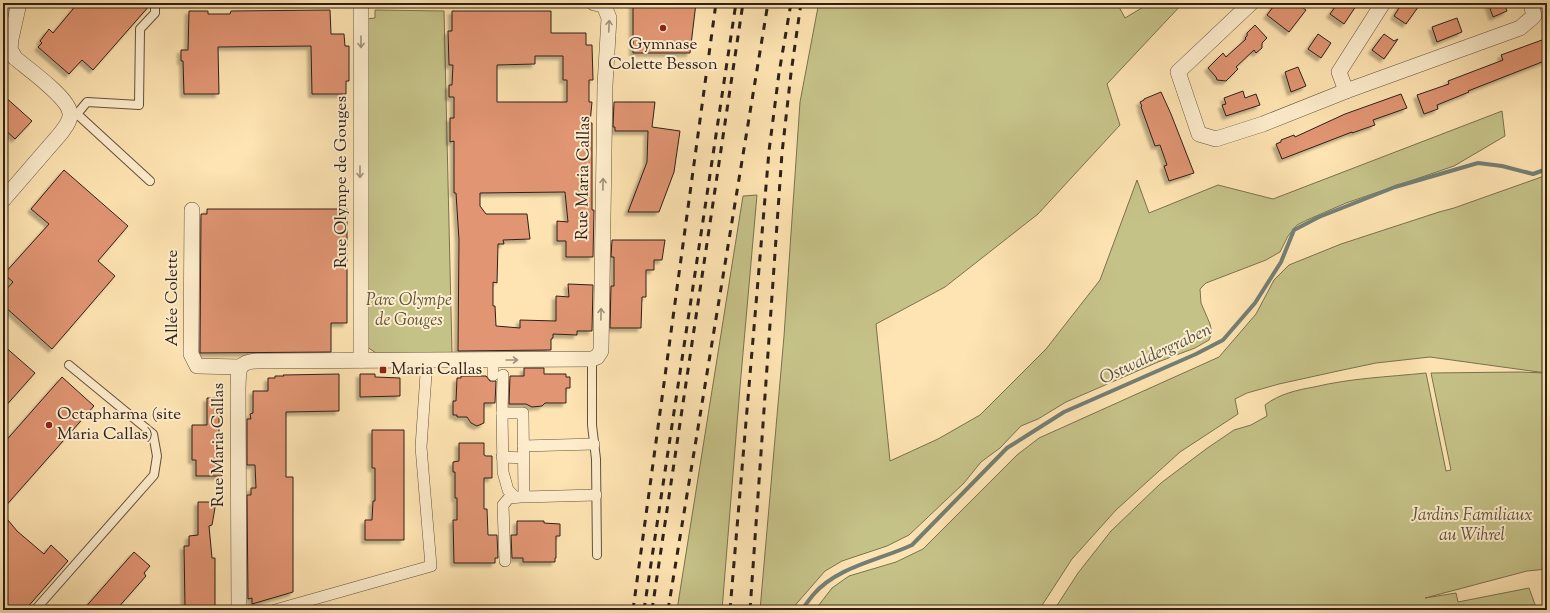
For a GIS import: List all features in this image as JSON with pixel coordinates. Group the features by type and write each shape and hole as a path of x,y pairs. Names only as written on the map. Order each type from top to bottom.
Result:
{"street":[{"path":"3,200 61,133 73,114 65,102 14,58 7,38 19,3"},
{"name":"Rue Olympe de Gouges","path":"361,3 361,360"},
{"path":"1251,3 1178,72 1199,134 1216,140 1263,124 1520,28 1534,16 1531,3"},
{"path":"1346,92 1339,72 1383,3"},
{"name":"Rue Maria Callas","path":"239,610 238,388 240,367 243,364 249,361 592,359 597,357 601,351 605,85 609,18 601,4"},
{"name":"Allée Colette","path":"192,210 191,354 197,366 240,367"},
{"path":"275,610 431,566 421,447 426,374 423,360"},
{"path":"493,360 498,375 502,414 502,458 505,483 508,490 519,497"},
{"path":"502,414 522,413 523,458 519,497"},
{"path":"523,446 594,444"},
{"path":"502,458 523,458"},
{"path":"505,561 503,505 509,498 596,496"}],"lane":[{"path":"150,180 73,114 87,102 139,105 140,29 155,13 155,3"},
{"path":"592,359 592,425 594,444 597,555"},
{"path":"35,610 154,475 157,456 153,434 69,365"}],"green space":[{"path":"824,3 1117,3 1125,18 1150,3 1183,3 1107,84 1120,125 1038,214 945,287 876,324 890,461 938,439 980,415 1046,349 1100,280 1137,180 1149,213 1218,185 1273,199 1502,111 1505,136 1454,166 1346,203 1297,225 1288,236 1280,252 1266,260 1206,283 1200,289 1201,303 1210,324 1212,333 1209,340 1195,348 1158,362 1066,402 1038,419 1021,426 1000,448 981,462 964,483 909,535 887,546 842,561 825,571 791,610 760,610 784,336 800,102 818,7"},
{"name":"Parc Olympe de Gouges","path":"375,10 444,11 452,353 376,353 367,347 365,19 375,18"},
{"name":"Jardins Familiaux au Wihrel","path":"1547,175 1547,569 1527,571 1425,598 1456,593 1458,602 1529,588 1537,610 1054,610 1078,573 1111,531 1161,483 1234,430 1251,425 1267,416 1265,405 1282,395 1328,384 1370,378 1426,373 1446,471 1451,470 1431,373 1546,373 1430,357 1376,363 1338,371 1279,384 1247,393 1235,399 1238,414 1180,452 1116,510 1072,559 1039,610 815,610 832,588 849,576 896,562 923,549 1017,455 1039,438 1219,357 1256,314 1274,280 1289,265 1341,244 1454,208"},
{"path":"757,195 722,610 677,610 743,196"}],"building":[{"path":"78,3 150,3 150,5 93,70 82,60 69,74 38,47 42,43 40,41 49,29 53,33"},
{"name":"Gymnase Colette Besson","path":"633,3 696,3 690,53 633,53"},
{"path":"1276,3 1296,3 1306,10 1289,32 1267,15"},
{"path":"1338,3 1358,3 1344,24 1330,14"},
{"path":"1402,3 1421,3 1406,24 1394,16"},
{"path":"1488,3 1504,3 1507,11 1493,17"},
{"path":"330,10 331,34 344,34 345,46 349,46 349,81 346,81 346,94 312,94 311,46 218,47 219,94 184,94 183,61 181,61 181,50 188,50 189,11 208,11 208,14 230,14 231,11"},
{"path":"452,11 551,11 551,33 586,33 586,45 592,45 593,80 589,80 589,102 592,102 590,123 592,123 592,210 594,210 593,257 566,257 566,241 557,241 557,221 568,222 565,192 480,193 480,206 486,214 527,214 530,239 503,240 504,244 498,244 497,283 493,282 493,306 495,306 496,326 520,328 520,320 556,321 556,296 569,297 568,284 593,285 592,331 577,331 577,335 553,334 553,338 551,339 551,350 458,351 459,240 456,193 454,193 454,141 450,142 450,118 454,118 454,97 449,97 449,85 452,85 453,65 449,65 448,31 452,31","holes":["535,56 563,56 563,80 567,80 567,102 497,102 497,65 535,64"]},
{"path":"1457,18 1462,32 1437,42 1432,27"},
{"path":"1255,25 1267,38 1262,43 1262,48 1256,53 1254,50 1236,67 1238,69 1226,81 1217,80 1208,68 1223,53 1226,57 1246,39 1247,33"},
{"path":"1318,34 1331,43 1321,58 1308,49"},
{"path":"1384,34 1394,41 1398,39 1384,59 1372,50"},
{"path":"1542,40 1547,60 1468,91 1469,92 1437,105 1438,109 1424,114 1417,95 1449,84 1448,81 1503,60 1501,55"},
{"path":"1298,67 1306,86 1291,92 1285,72"},
{"path":"1243,91 1245,98 1256,94 1260,105 1226,116 1222,105 1226,104 1224,98"},
{"path":"1161,92 1194,173 1169,181 1164,166 1167,165 1160,145 1155,146 1140,102"},
{"path":"1401,94 1407,108 1373,120 1375,125 1352,132 1282,159 1276,144 1281,142 1281,140 1294,135 1295,137 1345,114"},
{"path":"3,95 32,121 15,139 3,128"},
{"path":"614,102 655,102 652,127 680,131 674,172 659,212 628,212 647,162 648,131 615,131 615,127 613,127"},
{"path":"64,170 128,226 98,261 115,276 52,349 3,305 3,293 13,282 4,274 49,224 31,209"},
{"path":"207,209 347,209 347,323 331,323 331,352 200,353 201,214 207,214"},
{"path":"612,240 665,240 662,260 654,260 654,270 646,270 646,297 642,297 641,328 610,328 611,286 614,286 614,257 611,257"},
{"path":"3,345 35,373 3,409"},
{"path":"524,368 544,368 544,374 566,374 566,377 570,377 570,388 566,388 566,403 545,403 542,406 532,407 526,404 509,404 510,376 524,376"},
{"path":"339,374 339,411 286,412 286,477 293,477 293,592 252,604 252,598 248,599 247,495 251,495 251,488 256,488 255,465 247,465 247,419 251,419 250,414 253,413 253,391 268,391 268,378 275,378 275,376"},
{"path":"360,374 375,374 375,377 400,378 400,396 360,397"},
{"path":"461,376 486,376 490,381 496,381 495,403 484,403 484,423 477,426 471,423 467,417 457,417 457,415 453,415 453,401 456,401 457,378 461,378"},
{"name":"Octapharma (site Maria Callas)","path":"62,377 94,406 3,509 3,444"},
{"path":"207,398 219,398 219,437 222,437 222,476 196,476 196,460 192,460 192,425 207,425"},
{"path":"372,430 404,430 404,540 365,540 365,520 372,520 373,501 375,501 375,468 372,468"},
{"path":"459,443 484,443 484,455 492,456 492,478 484,478 484,509 487,509 488,535 497,535 498,558 495,558 495,563 454,563 453,520 457,520 457,498 455,498 455,472 453,472 453,462 459,461"},
{"path":"198,502 216,502 212,525 209,526 212,558 215,558 215,606 201,610 189,610 189,606 185,606 184,546 189,546 189,536 198,535"},
{"path":"3,514 17,531 44,554 51,545 68,561 25,610 3,610"},
{"path":"517,521 544,521 544,523 560,524 560,536 556,536 555,562 523,562 523,558 512,558 511,535 517,535"},
{"path":"134,552 150,566 144,573 146,576 116,610 83,610"}],"waterway":[{"name":"Ostwaldergraben","path":"802,610 813,595 834,577 859,565 912,545 1007,448 1064,412 1196,354 1223,340 1255,303 1281,262 1294,230 1319,217 1395,187 1478,163 1502,166 1533,174 1547,169"}],"railway":[{"path":"633,610 716,3"},
{"path":"644,610 736,3"},
{"path":"652,610 743,3"},
{"path":"668,610 768,3"},
{"path":"730,610 769,151 779,73 791,3"},
{"path":"750,610 782,153 801,3"}],"place":[{"name":"Gymnase Colette Besson","path":"663,28"},
{"name":"Maria Callas","path":"383,370"},
{"name":"Octapharma (site Maria Callas)","path":"49,425"}]}
